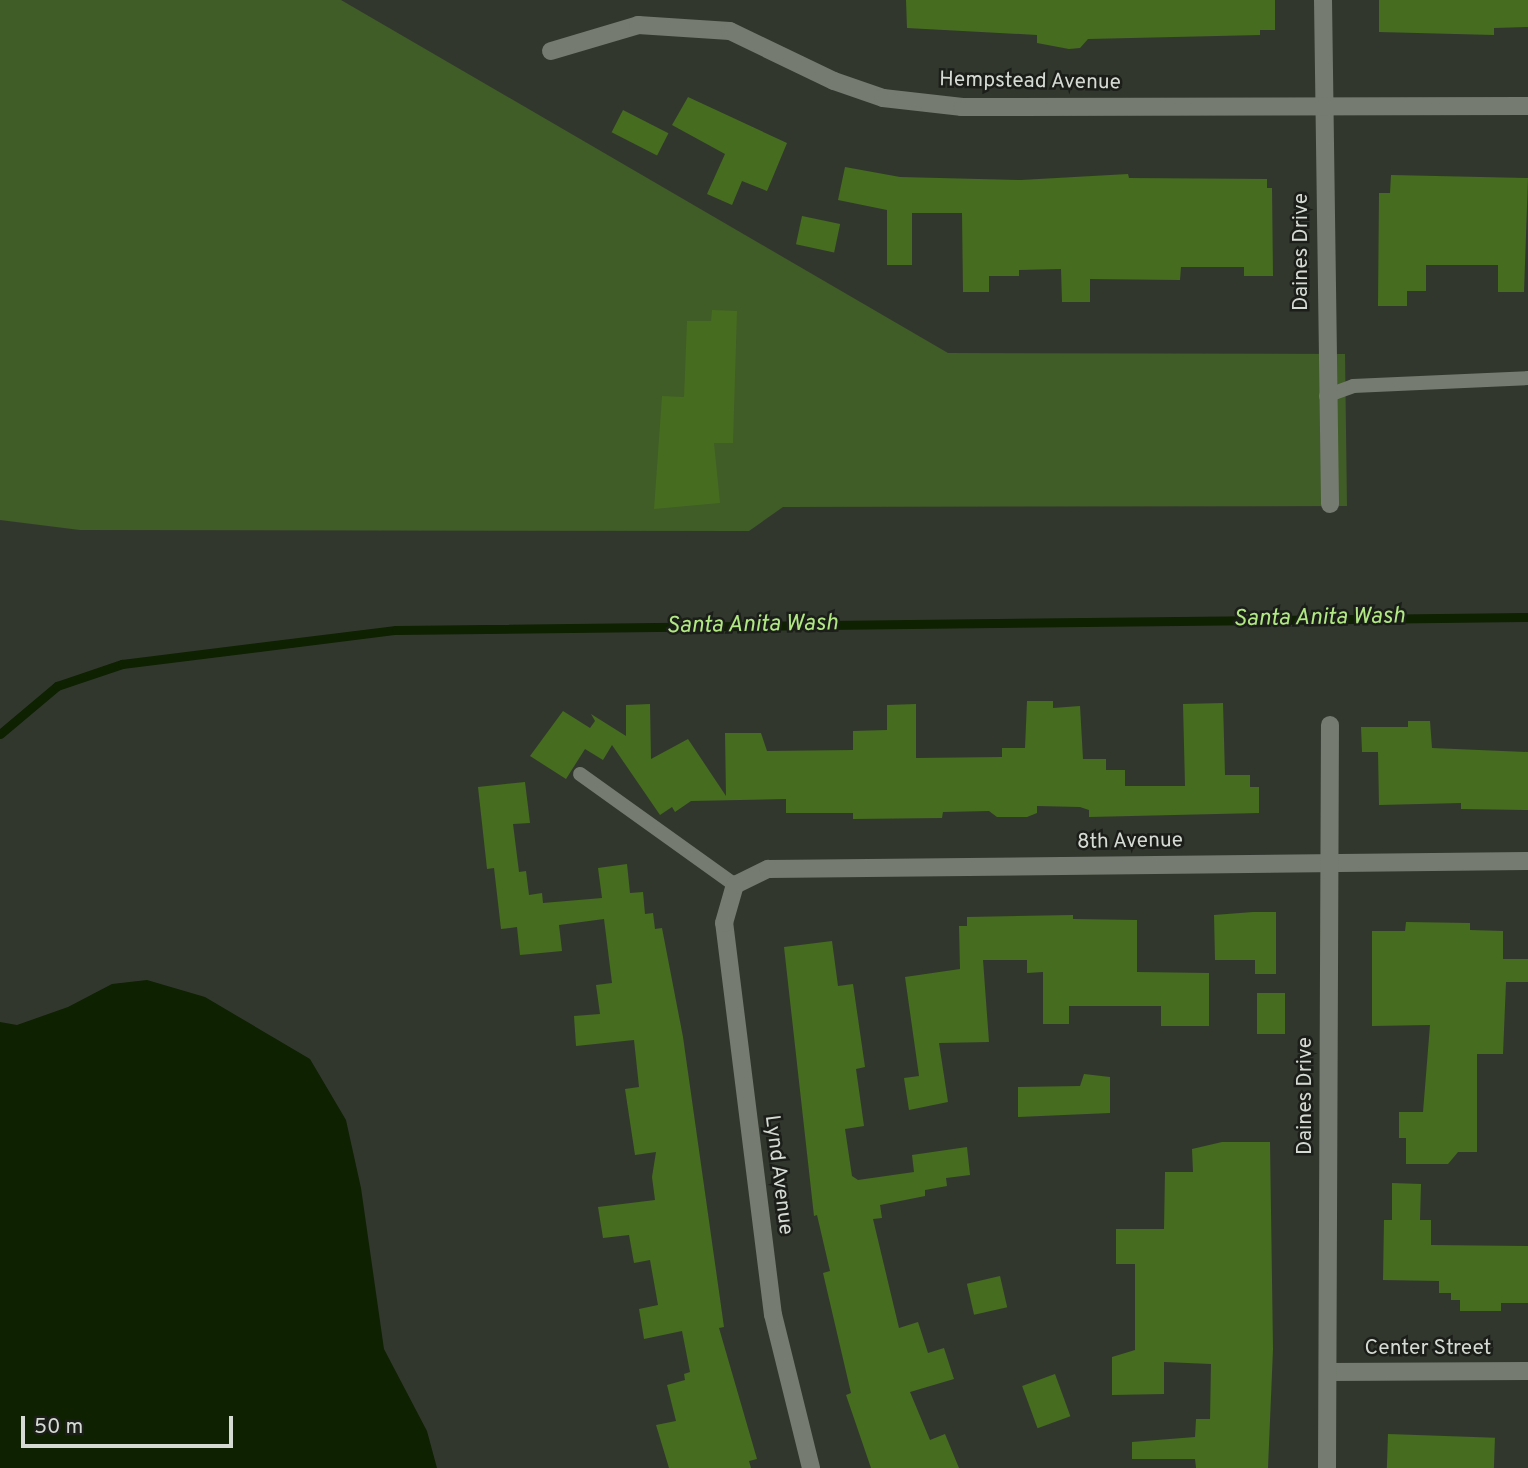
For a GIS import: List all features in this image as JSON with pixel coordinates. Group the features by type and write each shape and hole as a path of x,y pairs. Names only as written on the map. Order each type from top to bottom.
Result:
{"street":[{"name":"Daines Drive","path":"1323,0 1326,396 1330,503"},
{"name":"Hempstead Avenue","path":"551,51 638,25 685,25 730,31 834,81 883,98 962,107 1528,106"},
{"name":"Daines Drive","path":"1327,1468 1330,725"},
{"name":"8th Avenue","path":"735,885 768,869 1528,861"},
{"name":"Lynd Avenue","path":"735,885 723,923 773,1315 811,1468"},
{"name":"Center Street","path":"1328,1372 1528,1371"}],"lane":[{"path":"1326,396 1353,386 1528,378"},
{"path":"580,774 735,885"}],"shaded area":[{"path":"0,0 341,0 948,353 1345,354 1347,506 783,507 749,531 80,530 0,520"},
{"path":"147,980 205,997 310,1059 346,1120 361,1188 384,1349 427,1431 437,1468 0,1468 0,1022 17,1025 68,1007 112,984"}],"building":[{"path":"906,0 1275,0 1275,30 1260,30 1260,35 1088,39 1080,48 1069,49 1037,43 1037,35 907,28"},
{"path":"1379,0 1528,0 1528,27 1494,28 1494,35 1379,32"},
{"path":"688,97 787,143 767,191 742,181 732,205 707,194 725,154 672,125"},
{"path":"623,110 668,133 657,155 612,132"},
{"path":"845,167 900,177 1021,180 1128,174 1129,178 1267,179 1267,188 1272,188 1273,276 1244,276 1244,267 1181,267 1180,280 1090,279 1090,302 1062,302 1061,269 1019,270 1019,276 989,276 989,292 963,292 962,213 912,213 912,265 887,265 887,210 838,200"},
{"path":"1391,175 1528,178 1524,292 1498,292 1498,265 1426,265 1426,291 1407,291 1407,306 1378,306 1379,193 1390,193"},
{"path":"802,216 840,224 834,252 796,244"},
{"path":"712,310 737,311 733,443 714,443 720,503 654,509 662,396 684,397 687,321 711,321"},
{"path":"1027,701 1053,701 1053,708 1080,706 1083,759 1106,759 1106,770 1125,770 1125,786 1185,786 1183,704 1223,703 1225,775 1250,775 1250,787 1259,787 1259,813 1089,817 1089,810 1080,807 1037,806 1037,813 1027,817 997,817 989,811 943,812 942,818 853,819 853,813 786,813 786,799 691,801 675,812 672,807 660,815 612,745 603,760 585,749 566,779 530,756 563,711 590,728 595,721 591,714 626,736 626,705 650,704 651,759 688,739 726,796 725,733 761,733 767,751 853,750 853,731 887,730 887,705 916,704 916,758 1002,757 1002,748 1025,748"},
{"path":"1408,721 1430,721 1432,748 1528,752 1528,810 1461,809 1461,803 1379,805 1378,752 1362,752 1361,727 1408,727"},
{"path":"525,782 530,823 513,824 519,872 526,871 529,895 542,893 543,903 602,898 598,868 627,864 630,893 643,892 645,914 653,913 655,929 662,928 683,1037 724,1327 719,1328 757,1459 749,1461 751,1468 669,1468 656,1425 676,1421 667,1385 685,1380 684,1374 690,1372 682,1331 644,1339 639,1309 658,1305 650,1260 634,1263 629,1235 603,1238 598,1207 655,1200 652,1177 656,1152 635,1155 625,1089 639,1087 634,1040 576,1046 574,1016 600,1014 596,985 612,983 604,919 559,925 562,951 520,955 517,927 501,929 494,868 487,869 478,787"},
{"path":"1276,912 1276,974 1255,974 1255,960 1215,960 1214,915"},
{"path":"1073,915 1073,919 1137,920 1137,972 1209,973 1209,1026 1161,1026 1161,1006 1069,1006 1069,1024 1043,1024 1043,972 1027,973 1027,960 983,960 989,1042 939,1043 948,1102 909,1110 904,1078 919,1076 905,977 960,969 959,926 967,926 967,917"},
{"path":"1406,922 1470,923 1470,930 1503,931 1503,959 1528,959 1528,982 1506,982 1503,1054 1477,1054 1477,1152 1458,1152 1448,1164 1406,1164 1406,1138 1399,1138 1399,1112 1423,1112 1430,1025 1372,1026 1372,931 1405,931"},
{"path":"832,941 838,986 853,984 865,1067 856,1069 864,1126 845,1129 852,1176 858,1180 914,1172 912,1155 967,1147 970,1175 946,1178 947,1186 925,1190 925,1196 880,1205 882,1218 873,1219 899,1328 918,1322 928,1353 944,1348 954,1379 910,1392 930,1440 945,1434 959,1468 871,1468 846,1395 851,1393 823,1273 830,1271 817,1215 814,1216 784,947"},
{"path":"1257,993 1285,993 1285,1034 1257,1034"},
{"path":"1084,1074 1110,1077 1110,1113 1018,1117 1018,1087 1080,1086"},
{"path":"1222,1142 1270,1142 1273,1349 1268,1468 1196,1468 1195,1459 1132,1459 1132,1442 1195,1437 1196,1419 1210,1419 1211,1364 1164,1362 1164,1394 1112,1395 1112,1357 1135,1350 1135,1264 1116,1264 1116,1229 1164,1229 1165,1172 1193,1172 1192,1149"},
{"path":"1392,1183 1421,1184 1420,1220 1431,1220 1431,1245 1528,1246 1528,1303 1501,1303 1501,1311 1460,1311 1460,1300 1451,1300 1451,1293 1439,1293 1439,1281 1383,1280 1384,1220 1392,1220"},
{"path":"1000,1276 1007,1307 974,1315 967,1284"},
{"path":"1055,1374 1070,1416 1038,1428 1022,1386"},
{"path":"1388,1434 1495,1438 1494,1468 1387,1468"}],"waterway":[{"name":"Santa Anita Wash","path":"0,734 57,686 122,664 396,630 1528,617"}]}
